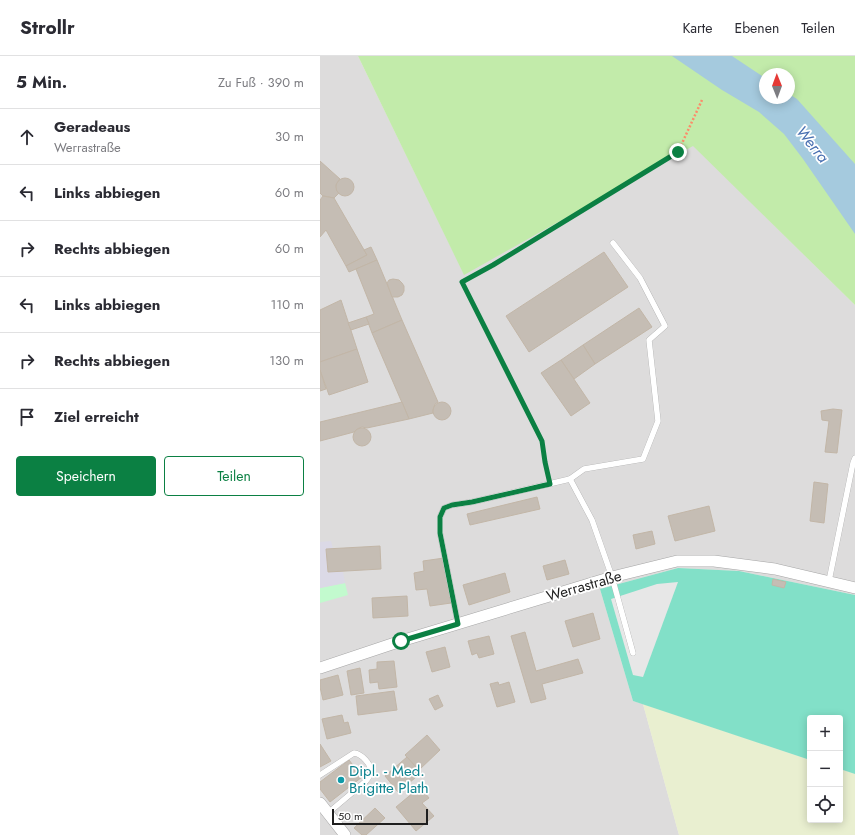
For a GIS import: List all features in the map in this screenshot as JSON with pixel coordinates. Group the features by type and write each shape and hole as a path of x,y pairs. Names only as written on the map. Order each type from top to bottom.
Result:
{"street":[{"name":"Werrastraße","path":"320,668 401,641 612,577 677,560 714,561 775,569 855,588"},
{"path":"320,803 345,835"}],"lane":[{"path":"458,624 440,533 440,517 444,508 570,479 584,469 643,459 658,421 649,340 665,326 640,278 613,243"},
{"path":"829,582 855,458"},
{"path":"570,479 592,520 612,577 633,653"},
{"path":"320,775 354,753 358,753 363,757 371,770 370,776 366,781 328,813"}],"path":[{"path":"550,484 542,441 462,282 493,265 678,152 702,100"}],"shaded area":[{"path":"320,56 358,56 464,274 693,145 855,305 855,595 739,571 678,568 600,589 633,701 643,704 679,835 320,835"},
{"path":"331,541 333,549 326,549 328,572 343,572 345,583 320,588 320,542"},
{"path":"678,582 643,677 633,675 611,599 657,584"}],"green space":[{"path":"358,56 855,56 855,305 693,146 464,275"},
{"path":"678,568 739,571 855,595 855,774 843,770 843,715 807,715 807,759 633,701 600,589"},
{"path":"345,583 348,595 320,603 320,588"},
{"path":"643,704 807,759 807,823 843,823 843,770 855,774 855,835 679,835"}],"water":[{"name":"Werra","path":"672,56 732,56 759,74 759,104 795,104 795,98 797,99 855,164 855,234 784,134 759,112 722,90"}],"building":[{"path":"320,161 340,179 336,185 339,193 334,198 323,196 320,193"},
{"path":"345,178 351,181 354,187 351,193 345,196 339,193 336,187 339,181"},
{"path":"323,196 334,198 367,255 346,266 326,230 320,237 320,200"},
{"path":"371,247 377,260 349,272 346,266 367,255 364,250"},
{"path":"604,252 628,287 529,352 506,316"},
{"path":"377,260 402,320 372,333 366,317 374,314 356,269"},
{"path":"389,280 399,280 404,286 402,295 398,297 392,297 387,283"},
{"path":"341,300 357,349 320,362 320,310"},
{"path":"639,308 652,327 595,364 583,345"},
{"path":"366,317 369,324 351,330 348,323"},
{"path":"402,320 438,402 435,404 433,413 409,419 372,333"},
{"path":"583,345 595,364 574,379 561,360"},
{"path":"357,349 368,382 329,395 320,370 320,362"},
{"path":"561,360 590,403 571,416 541,373"},
{"path":"320,370 326,389 320,391"},
{"path":"402,402 409,419 367,428 362,427 354,432 320,441 320,422"},
{"path":"438,402 446,402 451,407 449,418 446,420 438,420 433,415 433,407"},
{"path":"833,409 842,410 837,453 825,452 829,421 822,420 821,411"},
{"path":"362,428 369,430 371,437 369,444 362,446 355,444 353,437 355,430"},
{"path":"814,482 828,484 824,523 810,521"},
{"path":"537,497 540,509 470,525 467,514"},
{"path":"709,506 715,531 675,541 668,516"},
{"path":"652,531 655,544 636,549 633,535"},
{"path":"380,546 381,569 328,572 326,549"},
{"path":"444,558 451,603 430,606 427,589 416,590 414,573 424,571 423,561"},
{"path":"565,560 569,574 547,580 543,566"},
{"path":"505,573 510,592 469,605 463,585"},
{"path":"773,579 786,582 784,588 772,585"},
{"path":"407,596 408,616 373,618 372,598"},
{"path":"593,613 600,639 573,647 565,621"},
{"path":"525,632 536,671 578,659 583,673 542,684 546,699 531,703 511,636"},
{"path":"489,636 494,654 479,658 477,653 472,655 468,641"},
{"path":"445,647 450,667 432,672 426,652"},
{"path":"394,661 397,687 379,689 378,682 370,683 369,670 377,669 377,662"},
{"path":"360,668 364,693 351,695 347,671"},
{"path":"338,675 343,695 323,700 320,680"},
{"path":"498,682 499,685 509,682 515,702 497,707 490,684"},
{"path":"394,691 397,710 358,715 356,696"},
{"path":"438,695 443,706 435,710 429,699"},
{"path":"342,715 344,723 348,722 351,733 327,739 322,719"},
{"path":"427,735 440,750 419,770 405,755"},
{"path":"320,744 331,761 320,767"},
{"path":"407,757 421,773 398,792 385,776"},
{"name":"Dipl. - Med. Brigitte Plath","path":"349,760 362,777 330,802 320,789 320,782"},
{"path":"420,787 429,798 422,803 434,816 416,831 396,807"},
{"path":"375,808 385,818 366,835 362,835 354,828"}],"place":[{"name":"Dipl. - Med. Brigitte Plath","path":"341,780"}],"route":[{"path":"401,641 458,624 440,533 440,517 444,508 550,484 542,441 462,282 493,265 678,152"}]}
